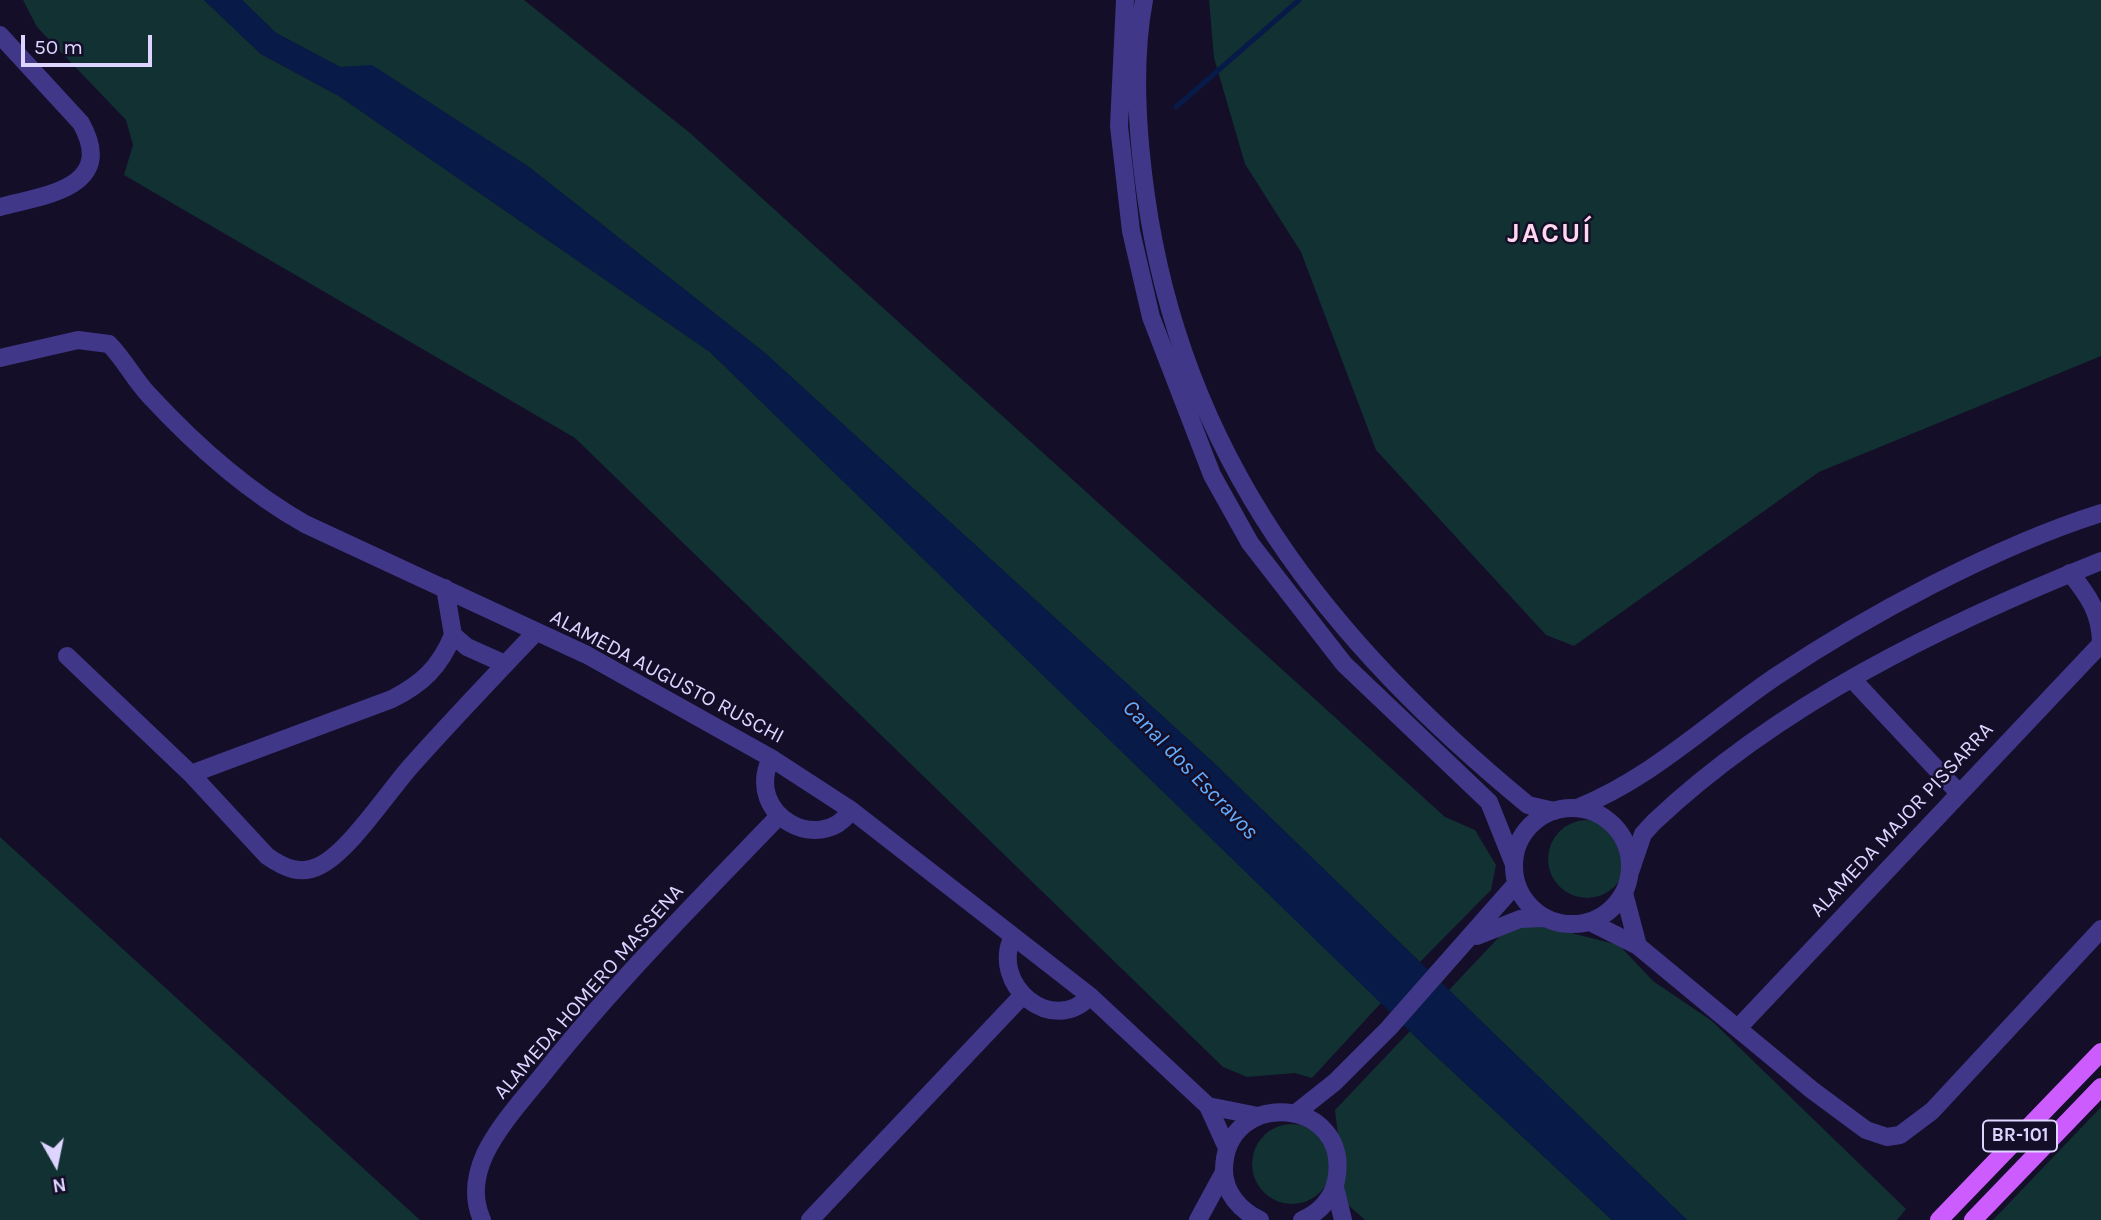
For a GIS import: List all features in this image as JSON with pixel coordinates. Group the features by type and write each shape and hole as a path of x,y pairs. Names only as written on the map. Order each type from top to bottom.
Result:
{"main road":[{"name":"BR-101","path":"1939,1220 2101,1052"},
{"name":"BR-101","path":"1973,1220 2101,1087"}],"street":[{"path":"1125,0 1119,126 1131,231 1151,317 1212,475 1250,543 1344,664 1489,803 1513,862 1516,884 1528,904 1545,918 1559,923 1590,922 1603,915 1624,893 1643,834 1671,805 1733,756 1852,678 1954,624 2101,561"},
{"path":"1144,0 1138,73 1139,122 1144,178 1160,272 1194,382 1238,477 1301,576 1339,624 1392,680 1528,805 1554,811"},
{"path":"0,35 71,111 89,137 92,163 80,179 62,190 0,207"},
{"name":"ALAMEDA AUGUSTO RUSCHI","path":"0,358 78,340 108,344 145,392 180,428 219,465 274,507 304,524 587,655 771,758 851,810 1090,996 1208,1105 1227,1148"},
{"path":"1513,862 1522,836 1541,816 1577,808 1603,798 1646,774 1775,677 1877,616 1984,560 2101,513"},
{"name":"ALAMEDA MAJOR PISSARRA","path":"1738,1028 1958,792 2101,644 2101,629 2093,602 2070,573"},
{"path":"191,774 392,699 416,687 440,663 453,635 445,588"},
{"path":"67,656 191,774 249,838 281,866 303,871 318,867 341,848 536,632"},
{"path":"453,635 467,647 505,664"},
{"path":"1852,678 1958,792"},
{"path":"771,758 766,788 778,817 796,827 817,830 843,820 851,810"},
{"path":"1577,808 1602,816 1621,834 1630,859 1630,872"},
{"name":"ALAMEDA HOMERO MASSENA","path":"481,1219 475,1200 476,1179 486,1153 511,1115 635,967 778,817"},
{"path":"1296,1113 1335,1082 1389,1028 1516,884"},
{"path":"1624,893 1638,946"},
{"path":"1470,939 1505,923 1545,918"},
{"path":"1590,922 1638,946 1812,1090 1866,1129 1887,1136 1900,1135 1932,1111 2101,929"},
{"path":"1013,936 1006,957 1008,970 1022,996 1052,1010 1082,1003 1090,996"},
{"path":"810,1220 1022,996"},
{"path":"1315,1122 1335,1082"},
{"path":"1208,1105 1258,1116"},
{"path":"1260,1220 1237,1204 1228,1189 1224,1172 1227,1148 1239,1129 1258,1116 1277,1111 1296,1113 1315,1122 1328,1135 1336,1152 1338,1169 1335,1187 1323,1206 1305,1220"},
{"path":"1198,1220 1224,1172"},
{"path":"1335,1187 1343,1220"}],"green space":[{"path":"23,0 204,0 261,54 339,96 710,352 1381,1003 1312,1078 1295,1073 1247,1077 1223,1067 575,438 124,175 133,145 126,120 37,27"},
{"path":"242,0 524,0 690,133 1445,817 1475,830 1496,865 1491,890 1420,962 1215,764 765,353 529,167 373,66 340,67 276,33"},
{"path":"1209,0 2101,0 2101,356 1819,472 1574,646 1546,635 1376,450 1301,252 1245,164 1214,58"},
{"path":"1579,820 1595,820 1609,826 1620,837 1626,851 1626,867 1620,881 1609,892 1595,898 1579,898 1565,892 1554,881 1548,867 1548,851 1554,837 1565,826"},
{"path":"0,837 420,1220 0,1220"},
{"path":"1516,919 1619,945 1653,981 1712,1021 1906,1209 1897,1220 1687,1220 1449,990"},
{"path":"1410,1031 1612,1220 1365,1220 1346,1203 1335,1110"},
{"path":"2101,1107 2101,1220 1993,1220"},
{"path":"1292,1124 1307,1127 1320,1136 1329,1149 1332,1164 1329,1179 1320,1192 1307,1201 1292,1204 1277,1201 1264,1192 1255,1179 1252,1164 1255,1149 1264,1136 1277,1127"}],"water":[{"name":"Canal dos Escravos","path":"204,0 242,0 276,33 340,67 372,65 529,167 765,353 1215,764 1687,1220 1612,1220 1425,1046 710,352 339,96 261,54"}],"waterway":[{"path":"1176,107 1299,0"}],"district":[{"name":"JACUÍ","path":"1550,234"}]}
